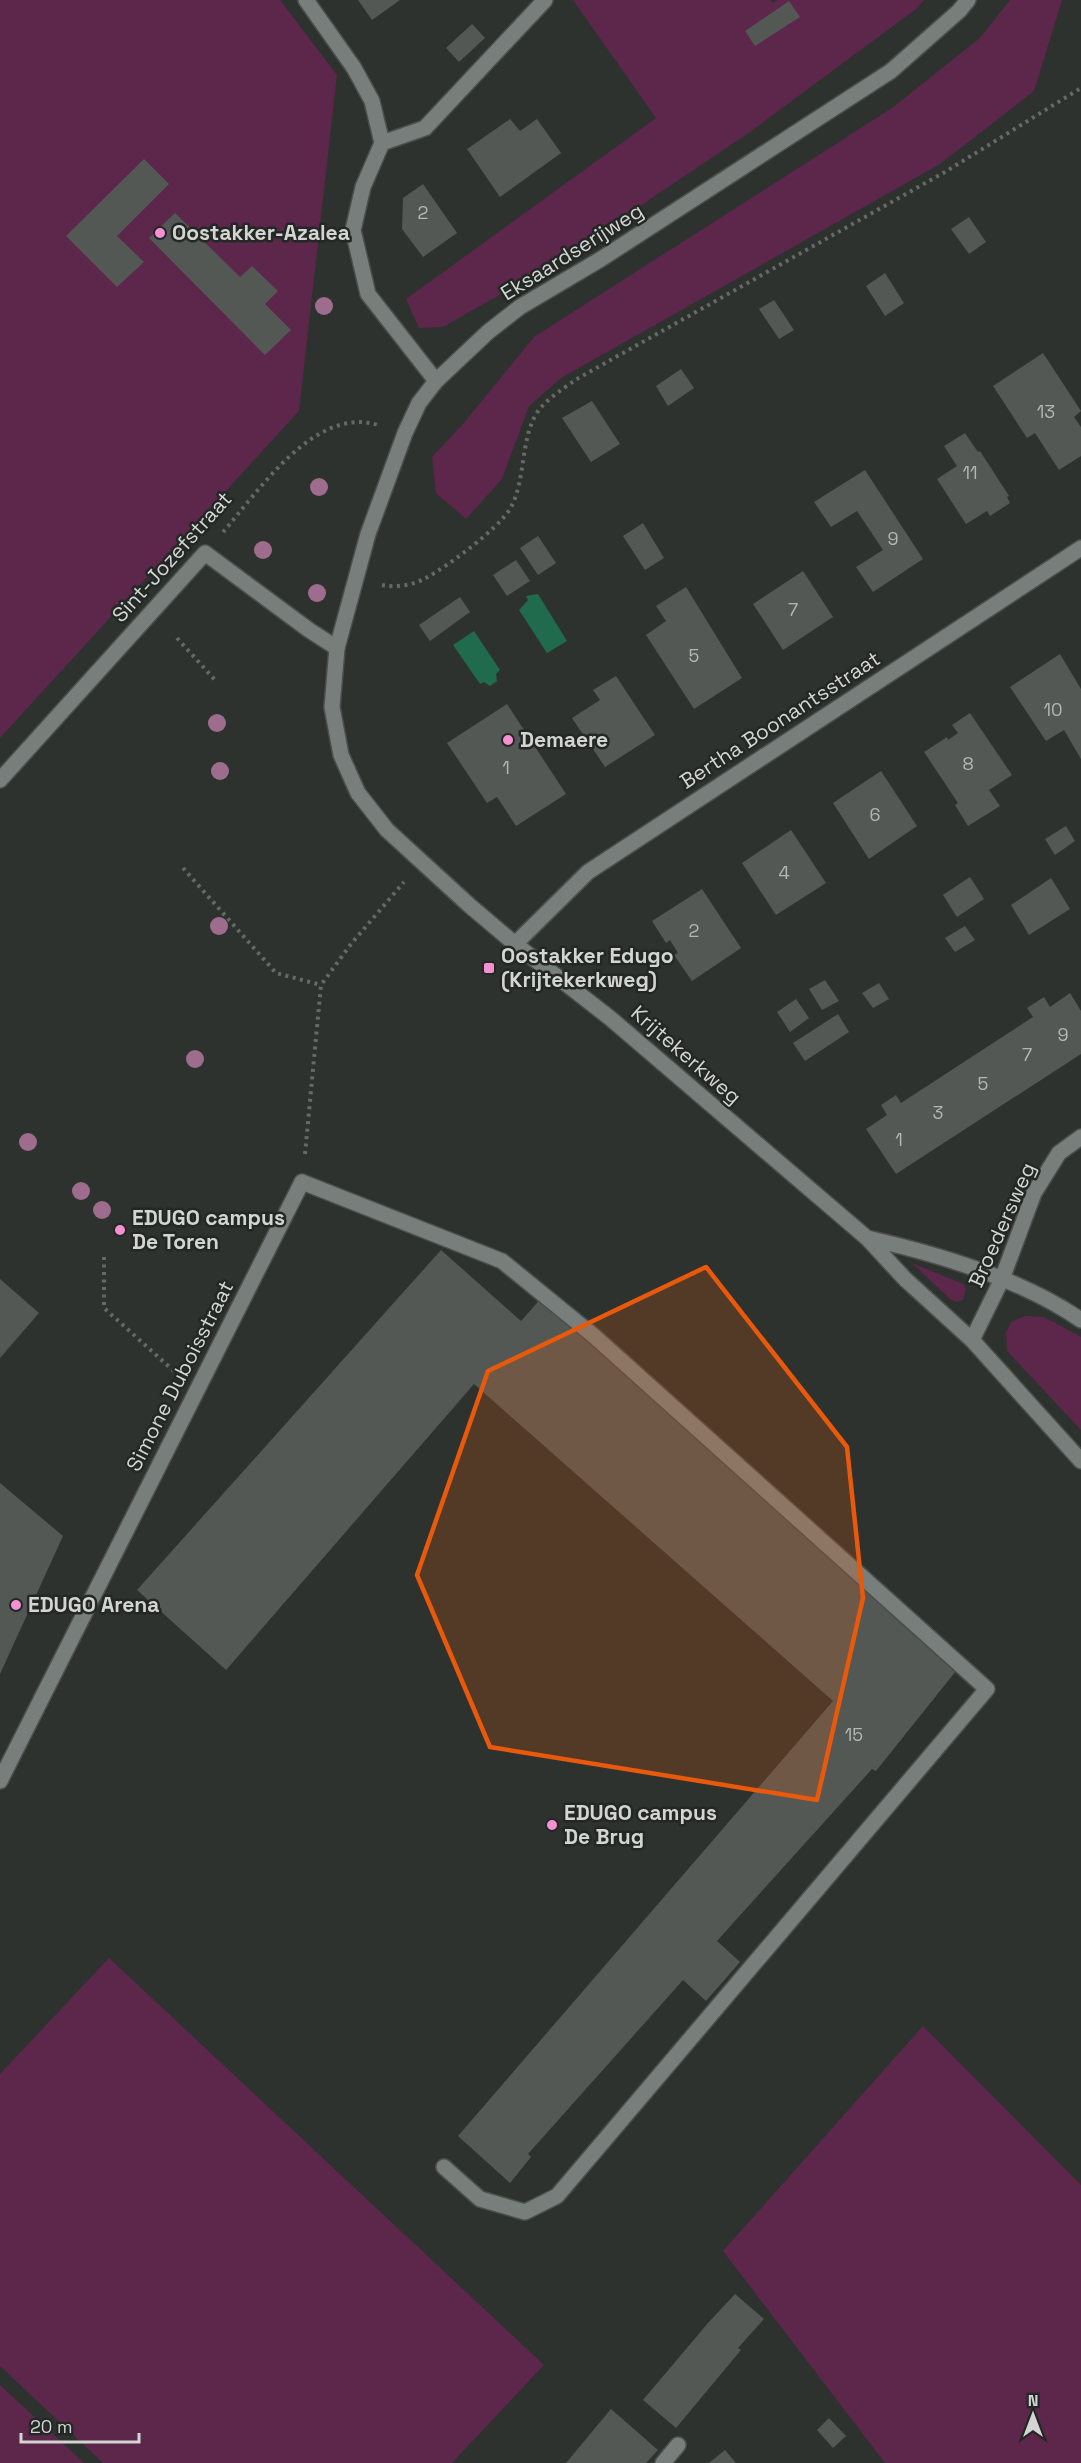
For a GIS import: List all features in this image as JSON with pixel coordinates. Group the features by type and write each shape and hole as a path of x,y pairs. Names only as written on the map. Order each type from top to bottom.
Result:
{"street":[{"path":"306,0 354,68 372,101 382,143 363,187 353,230 368,294 436,381"},
{"path":"382,143 425,128 545,0"},
{"name":"Eksaardserijweg","path":"422,861 387,830 358,793 341,755 332,707 337,648 354,580 368,534 405,433 419,403 436,381 488,332 520,307 602,259 891,71 959,11 968,0"},
{"name":"Bertha Boonantsstraat","path":"515,944 588,872 1081,548"},
{"path":"205,553 337,648"},
{"name":"Sint-Jozefstraat","path":"0,780 205,553"},
{"name":"Krijtekerkweg","path":"422,861 515,944 610,1018 867,1238 905,1279 972,1340 1081,1461"},
{"name":"Broedersweg","path":"972,1340 1002,1279 1035,1193 1059,1153 1081,1137"},
{"path":"302,1182 502,1261 594,1336 987,1689 556,2196 525,2212 480,2199 444,2167"},
{"name":"Simone Duboisstraat","path":"0,1781 302,1182"},
{"name":"Krijtekerkweg","path":"867,1238 923,1250 1002,1279 1081,1320"},
{"path":"663,2463 678,2445"}],"path":[{"path":"354,580 390,586 408,585 426,578 495,529 510,508 518,489 525,446 535,415 575,380 945,172 1081,88"},
{"name":"Sint-Jozefstraat","path":"205,553 296,448 321,432 346,423 369,422 405,433"},
{"path":"177,638 215,680"},
{"path":"302,1182 321,985 351,944 422,861"},
{"path":"183,868 276,974 321,985"},
{"path":"104,1257 104,1308 195,1391"}],"highlighted area":[{"path":"706,1267 847,1447 863,1598 817,1800 490,1747 417,1575 488,1371"}],"shaded area":[{"name":"Oostakker-Azalea","path":"0,0 280,0 337,75 299,411 0,738"},
{"path":"573,0 770,0 773,3 777,0 924,0 916,9 750,132 554,264 443,327 419,328 406,299 656,118"},
{"path":"1010,0 1062,0 1034,91 940,164 561,378 529,406 502,479 466,519 436,493 432,457 463,424 534,337 892,108 980,38"},
{"path":"538,594 567,641 547,653 519,610 528,600 526,596"},
{"path":"474,631 500,670 496,674 497,681 490,686 484,682 480,684 453,645"},
{"path":"912,1263 963,1284 966,1289 963,1300 957,1302 951,1300"},
{"path":"1025,1316 1044,1317 1081,1337 1081,1430 1007,1351 1006,1333 1011,1322"},
{"path":"109,1958 544,2365 452,2463 103,2463 0,2366 0,2074"},
{"path":"923,2026 1081,2185 1081,2463 885,2463 723,2251"},
{"path":"0,2385 84,2463 0,2463"}],"building":[{"path":"358,0 400,0 372,20"},
{"path":"789,1 800,17 755,46 745,31"},
{"path":"472,24 485,38 459,62 446,48"},
{"path":"510,119 520,131 537,119 561,153 500,197 467,149"},
{"path":"144,159 169,184 117,236 144,262 117,287 66,236"},
{"path":"423,184 457,233 423,257 402,229 403,198"},
{"path":"175,213 240,277 252,266 278,291 265,304 291,330 265,355 149,238"},
{"path":"969,217 986,242 969,254 951,229"},
{"path":"885,273 904,303 885,316 866,286"},
{"path":"774,300 794,330 779,339 759,309"},
{"path":"1043,353 1081,411 1074,417 1081,427 1081,456 1059,470 1035,433 1027,438 993,386"},
{"path":"681,369 694,388 668,406 656,386"},
{"path":"592,401 620,444 591,462 562,418"},
{"path":"965,433 978,452 980,451 1009,496 1007,497 1010,503 990,516 987,511 966,524 937,479 957,466 944,446"},
{"path":"865,470 923,559 873,592 856,567 883,550 857,511 831,527 814,502"},
{"path":"643,523 664,558 645,570 623,536"},
{"path":"538,536 556,563 538,575 520,548"},
{"path":"516,560 530,581 507,596 493,575"},
{"path":"803,571 833,617 783,650 753,604"},
{"path":"686,587 742,678 694,709 646,635 666,621 656,606"},
{"path":"460,597 470,612 430,641 419,625"},
{"path":"1060,654 1081,689 1081,759 1064,730 1046,741 1010,687"},
{"path":"616,676 655,735 605,767 572,718 600,700 593,690"},
{"path":"507,704 566,794 516,826 497,797 487,803 447,743"},
{"path":"970,713 1012,775 989,790 1000,806 968,826 955,805 958,803 924,752 947,737 948,740 958,733 952,725"},
{"path":"881,771 917,826 869,859 833,803"},
{"path":"1066,826 1075,841 1055,855 1045,839"},
{"path":"791,830 826,883 776,915 742,863"},
{"path":"970,877 984,899 957,917 943,895"},
{"path":"1051,878 1070,909 1029,935 1011,905"},
{"path":"702,889 741,948 692,981 674,955 678,953 670,940 666,943 652,921"},
{"path":"965,926 975,940 955,952 945,938"},
{"path":"825,980 839,1001 822,1010 809,989"},
{"path":"879,983 889,999 873,1008 862,993"},
{"path":"1070,993 1081,1011 1081,1054 896,1174 866,1129 887,1115 881,1105 896,1095 901,1103 1033,1017 1027,1008 1044,997 1050,1007"},
{"path":"796,999 809,1018 790,1032 777,1012"},
{"path":"838,1014 849,1032 805,1061 793,1043"},
{"path":"441,1250 521,1321 544,1295 960,1666 876,1771 872,1769 717,1941 740,1962 706,2001 683,1980 528,2154 531,2157 510,2183 458,2136 833,1701 474,1384 226,1670 137,1590"},
{"path":"0,1279 39,1313 0,1358"},
{"name":"EDUGO Arena","path":"0,1483 63,1536 0,1674"},
{"path":"735,2294 764,2319 738,2348 741,2350 676,2428 643,2400"},
{"path":"611,2409 658,2450 646,2463 566,2463"},
{"path":"829,2418 846,2436 833,2448 817,2430"},
{"path":"725,2450 736,2463 709,2463"}],"place":[{"name":"Oostakker-Azalea","path":"160,233"},
{"name":"Demaere","path":"508,740"},
{"name":"Oostakker Edugo (Krijtekerkweg)","path":"489,968"},
{"name":"EDUGO campus De Toren","path":"120,1230"},
{"name":"EDUGO Arena","path":"16,1605"},
{"name":"EDUGO campus De Brug","path":"552,1825"}]}
